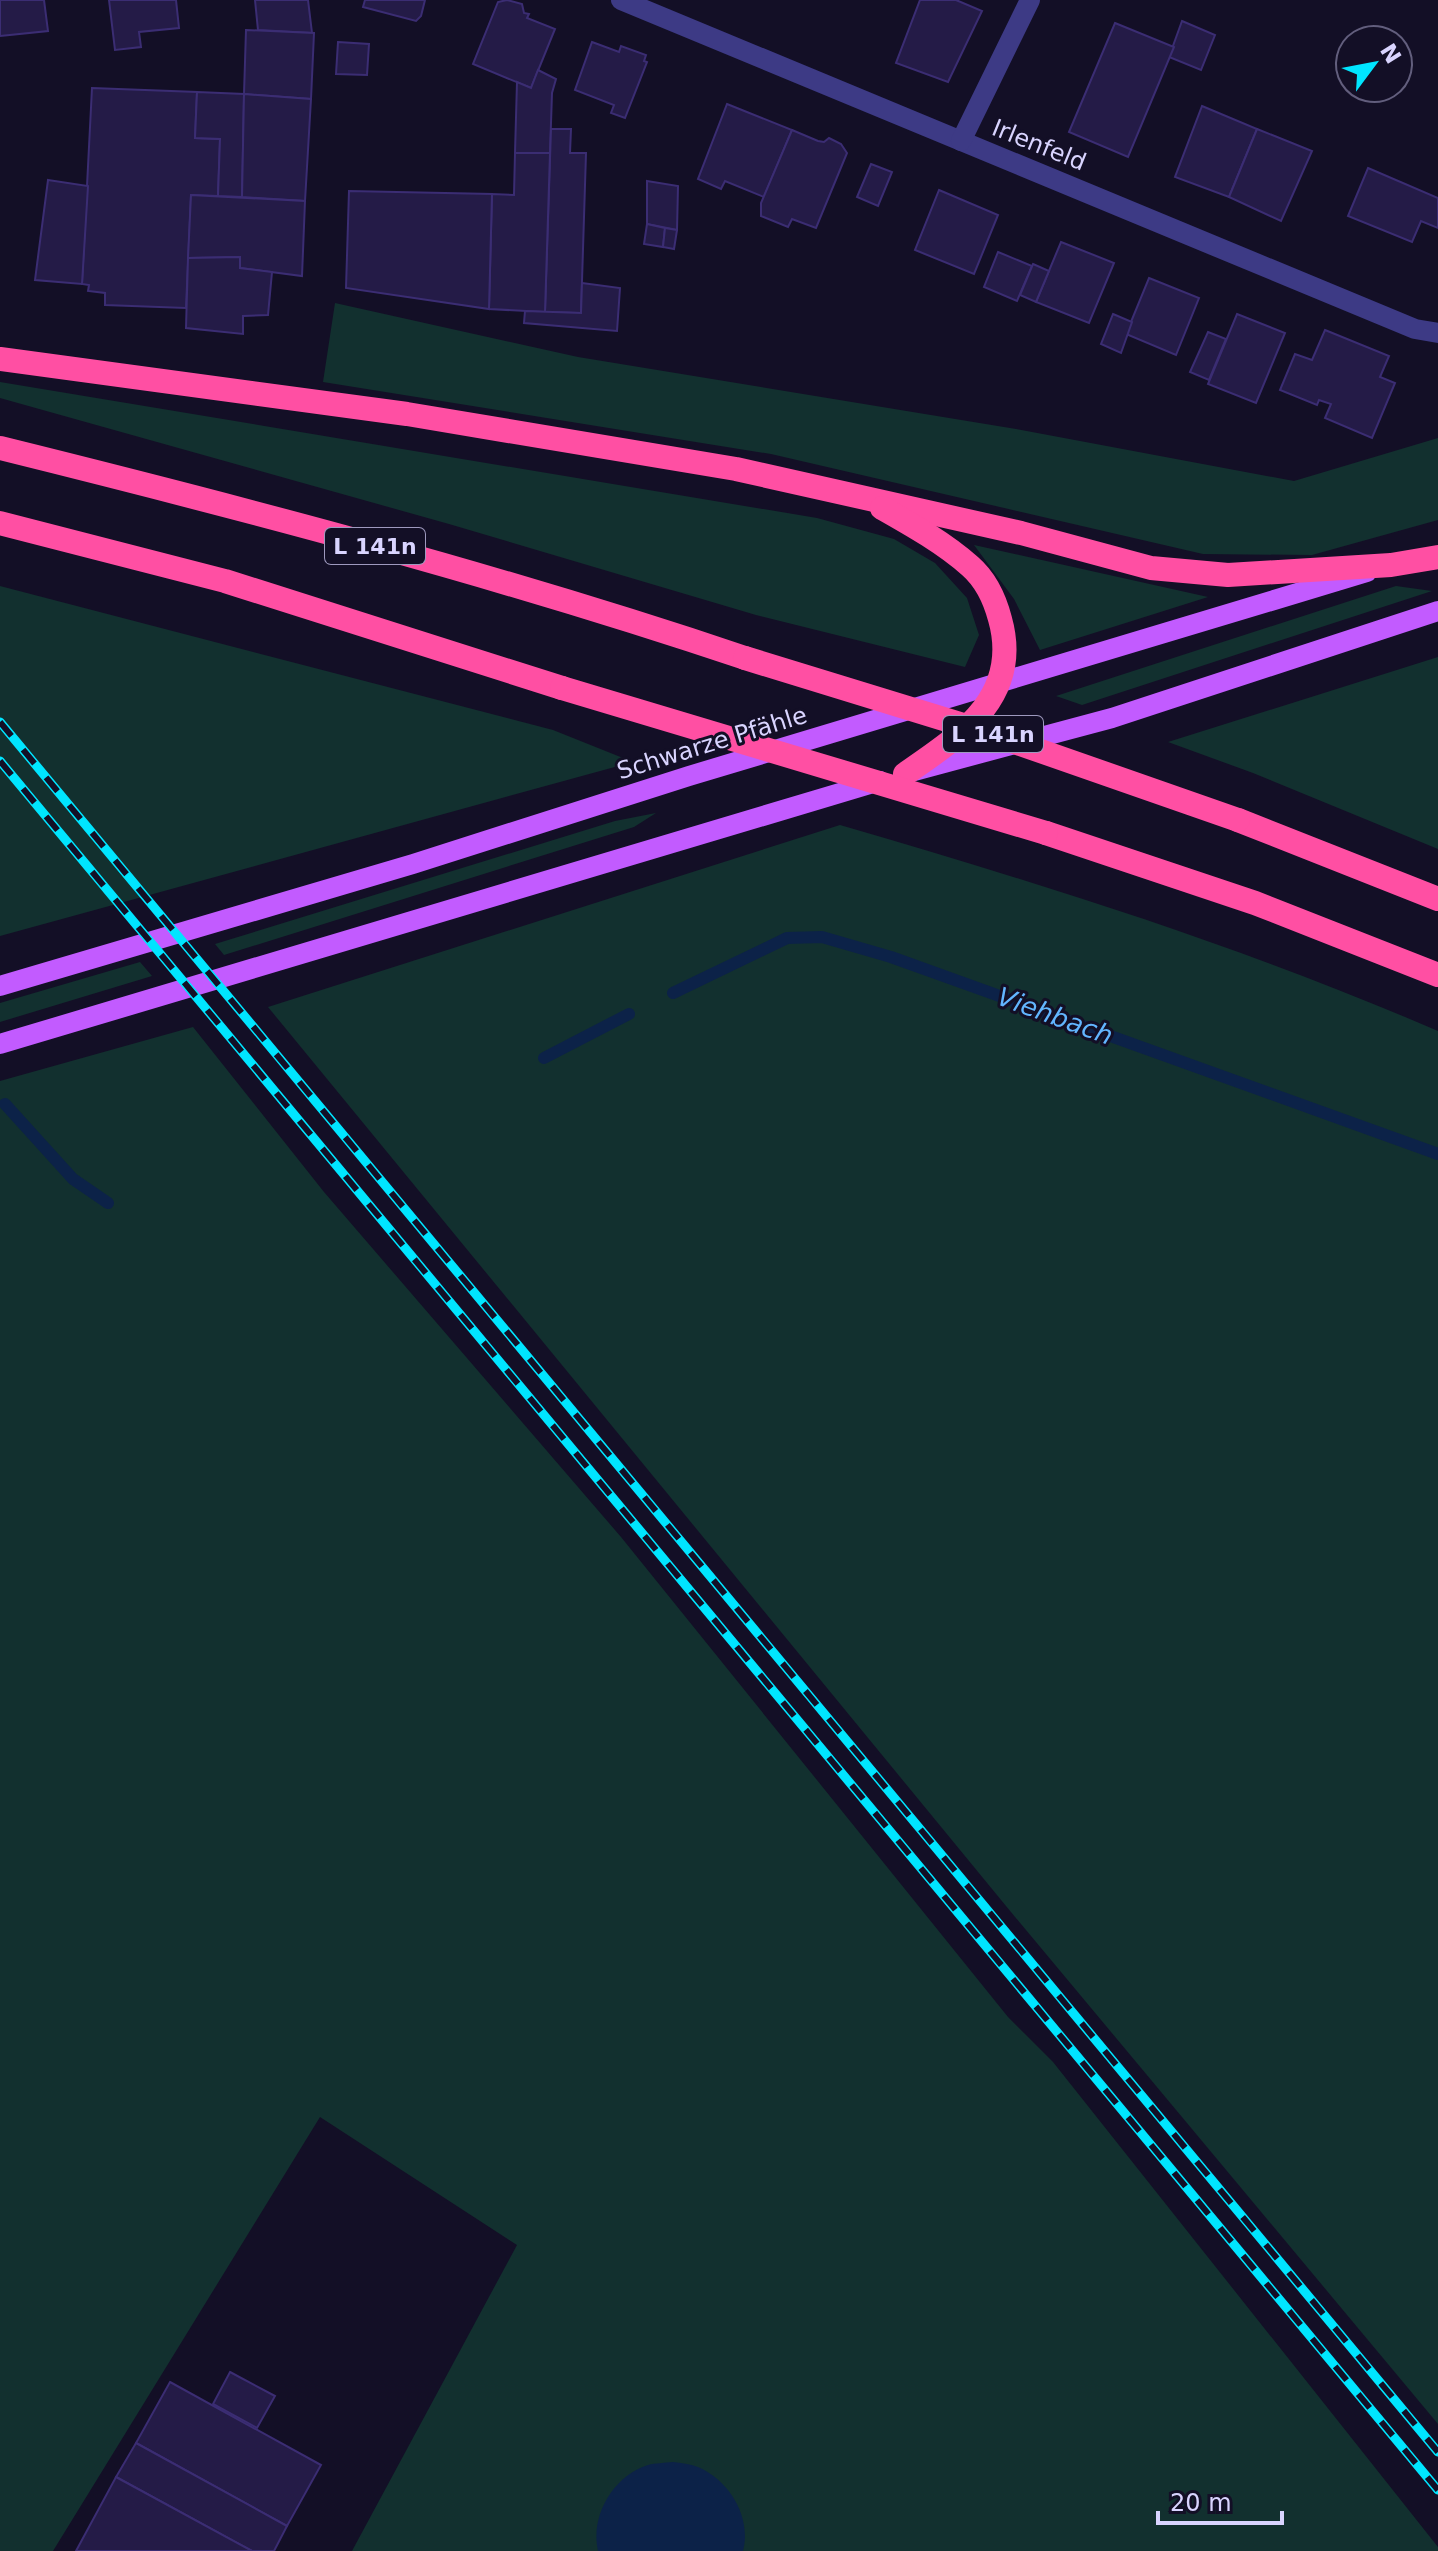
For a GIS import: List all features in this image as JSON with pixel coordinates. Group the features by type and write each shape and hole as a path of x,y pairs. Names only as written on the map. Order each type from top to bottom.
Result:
{"highway":[{"path":"0,359 422,416 736,469 863,496 1151,568 1228,575 1391,565 1438,557"},
{"name":"L 141n","path":"0,448 614,614 986,732 1238,820 1438,899"},
{"path":"863,496 971,567 988,588 1004,630 999,685 981,714 954,741 905,774"},
{"path":"0,523 225,581 562,688 1046,833 1255,903 1438,975"}],"main road":[{"name":"Schwarze Pfähle","path":"0,986 999,685 1391,565 1438,546"},
{"path":"0,1044 905,774 1112,718 1438,611"}],"street":[{"name":"Irlenfeld","path":"621,0 1415,329 1438,333"},
{"path":"961,141 1030,0"}],"green space":[{"path":"335,303 578,357 1016,429 1294,481 1438,438 1438,520 1312,555 1203,554 771,454 323,382"},
{"path":"0,382 817,518 894,539 935,563 967,598 979,635 965,667 756,615 449,524 0,398"},
{"path":"974,545 1208,597 1040,650 1014,599"},
{"path":"0,586 553,730 633,762 0,936"},
{"path":"1396,586 1432,591 1082,705 1056,696"},
{"path":"1438,657 1438,849 1253,773 1168,742"},
{"path":"656,813 634,827 224,955 215,944 615,821"},
{"path":"840,825 992,870 1217,944 1438,1031 1438,2424 1006,1906 268,1007"},
{"path":"140,962 152,976 0,1022 0,1003"},
{"path":"193,1027 324,1192 621,1537 1008,2017 1053,2062 1438,2547 1438,2551 352,2551 517,2245 320,2117 53,2551 0,2551 0,1081"}],"water":[{"path":"673,2462 698,2467 728,2490 736,2501 744,2525 743,2551 598,2551 596,2538 601,2511 615,2488 635,2470 651,2464"}],"building":[{"path":"0,0 44,0 48,31 0,36"},
{"path":"109,0 176,0 179,28 139,32 141,47 115,50"},
{"path":"255,0 308,0 312,33 258,30"},
{"path":"365,0 425,0 421,16 416,21 363,7"},
{"path":"507,0 522,4 524,13 529,14 527,18 555,29 531,88 473,64 498,2"},
{"path":"920,0 956,0 982,11 948,82 896,63"},
{"path":"1182,21 1215,35 1201,70 1169,57"},
{"path":"1115,23 1174,47 1128,157 1069,132"},
{"path":"246,30 314,33 311,99 244,94"},
{"path":"338,42 369,44 367,75 336,74"},
{"path":"592,42 619,52 621,46 646,55 644,61 647,62 625,118 611,113 614,105 575,90"},
{"path":"538,70 556,79 552,93 550,153 515,153 517,82 531,88"},
{"path":"92,88 197,92 195,138 220,139 218,196 191,195 186,308 105,305 105,293 88,291 89,285 82,284"},
{"path":"197,92 244,94 242,197 218,196 220,139 195,138"},
{"path":"244,94 311,99 305,201 242,197"},
{"path":"727,104 792,130 764,197 725,181 721,189 698,179"},
{"path":"1202,106 1257,129 1229,197 1175,177"},
{"path":"551,129 571,129 570,153 586,153 581,313 545,312"},
{"path":"1257,129 1312,151 1281,221 1229,197"},
{"path":"792,130 818,141 824,142 829,138 841,144 847,153 816,228 792,219 788,227 761,216 761,203"},
{"path":"515,153 550,153 545,312 489,309 492,194 514,195"},
{"path":"871,164 892,172 878,206 857,197"},
{"path":"1368,168 1438,198 1438,228 1421,221 1412,242 1348,216"},
{"path":"48,180 88,186 82,284 35,280"},
{"path":"647,181 678,186 677,230 647,224"},
{"path":"939,190 998,215 974,274 915,250"},
{"path":"349,191 492,194 489,309 346,288"},
{"path":"191,195 305,201 302,276 240,268 240,257 188,258"},
{"path":"647,224 665,228 663,247 644,244"},
{"path":"665,228 677,230 674,249 663,247"},
{"path":"1061,242 1114,263 1089,323 1036,302"},
{"path":"998,252 1032,266 1017,301 984,287"},
{"path":"240,257 240,268 272,272 268,315 243,316 243,334 186,328 188,258"},
{"path":"1033,264 1049,271 1036,302 1020,295"},
{"path":"1149,278 1199,298 1176,355 1126,334"},
{"path":"582,283 620,288 617,331 524,323 525,311 581,313"},
{"path":"1113,314 1132,322 1121,353 1101,344"},
{"path":"1237,314 1285,333 1256,403 1208,384"},
{"path":"1325,330 1389,356 1380,377 1395,383 1372,438 1325,418 1331,404 1319,400 1317,405 1280,390 1295,354 1312,360"},
{"path":"1208,332 1226,339 1209,380 1190,372"},
{"path":"230,2372 275,2396 257,2428 213,2404"},
{"path":"170,2382 321,2465 287,2526 136,2443"},
{"path":"136,2443 287,2526 274,2551 252,2551 116,2477"},
{"path":"116,2477 252,2551 76,2551"}],"waterway":[{"name":"Viehbach","path":"673,993 787,938 822,937 891,957 1438,1154"},
{"name":"Viehbach","path":"544,1058 629,1014"},
{"name":"Viehbach","path":"5,1104 73,1179 108,1203"}],"railway":[{"path":"0,722 1438,2452"},
{"path":"0,761 1438,2490"}]}
